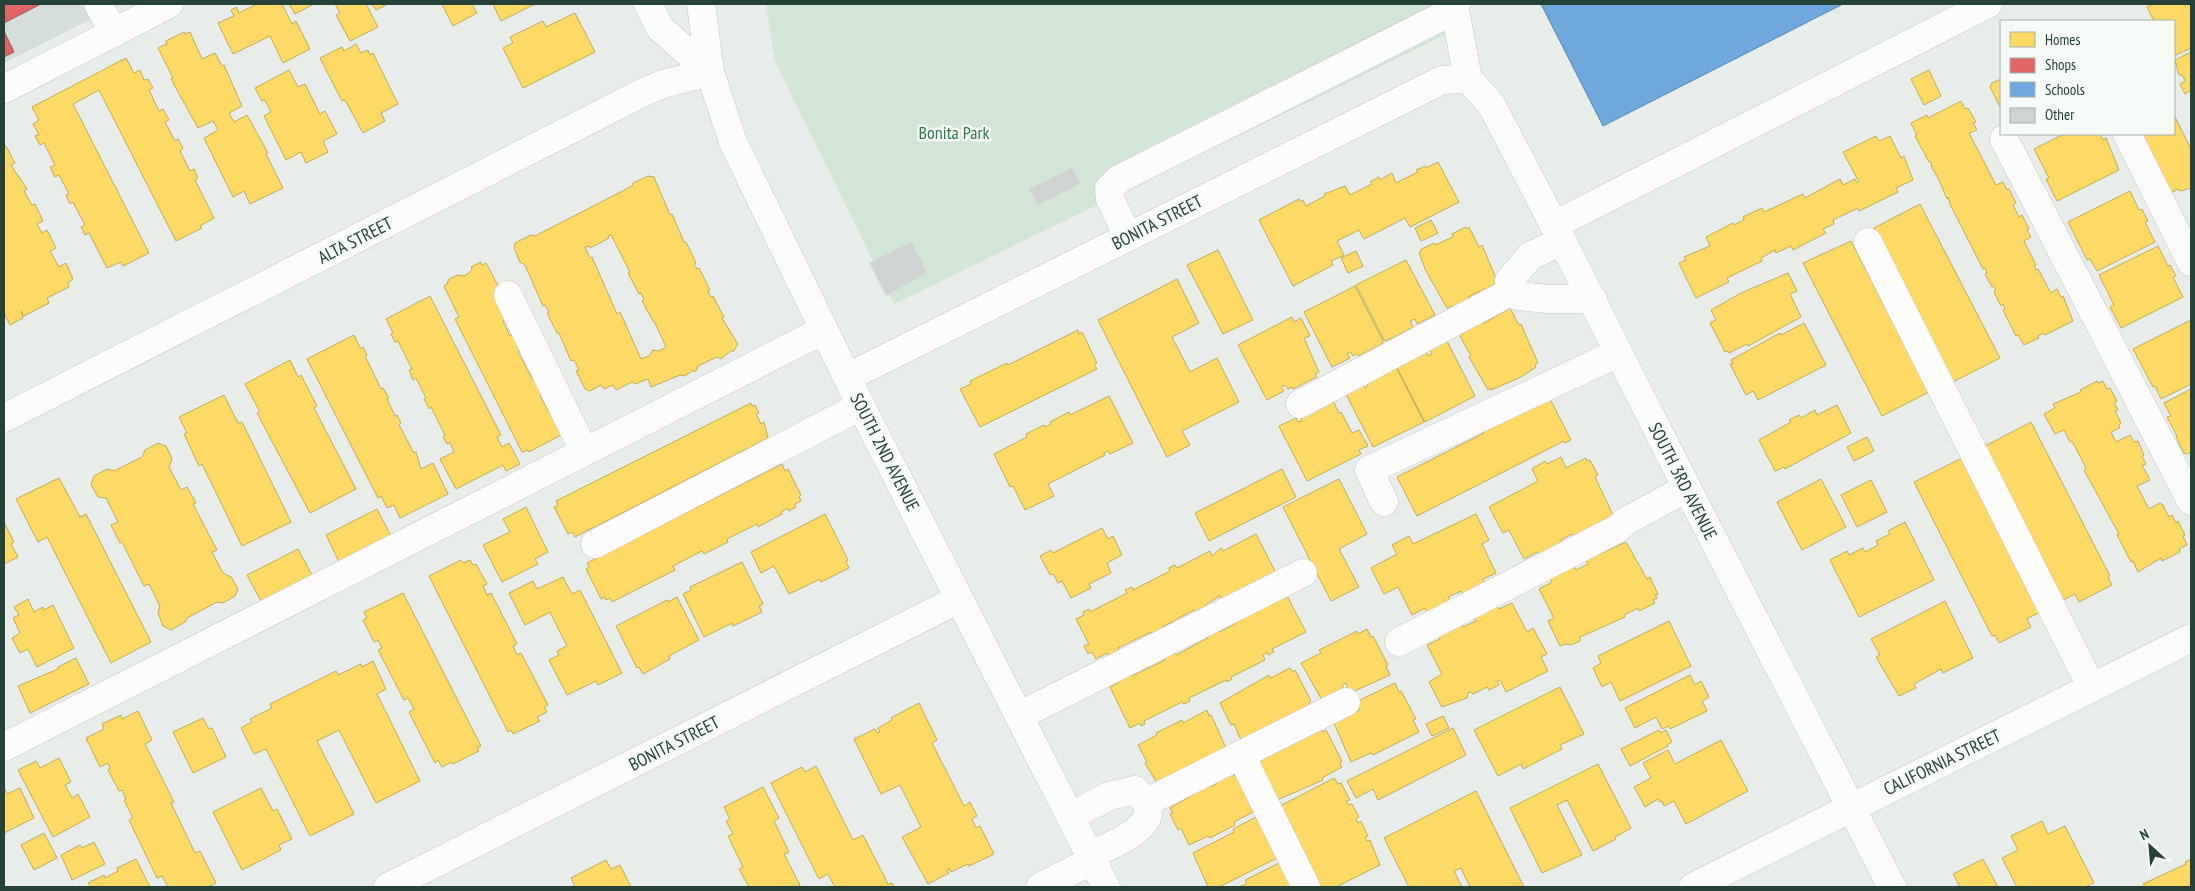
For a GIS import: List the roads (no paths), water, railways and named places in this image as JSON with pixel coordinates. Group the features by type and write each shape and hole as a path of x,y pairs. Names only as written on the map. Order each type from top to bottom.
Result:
{"street":[{"path":"98,4 114,33"},
{"path":"4,89 169,4"},
{"path":"648,4 660,28 710,72"},
{"name":"SOUTH 2ND AVENUE","path":"701,4 710,72 733,142 861,406 1106,887"},
{"path":"1593,299 1548,299 1518,296 1509,281 1530,256 1558,233 1988,4"},
{"path":"1128,236 1110,200 1109,189 1119,179 1455,7 1468,79"},
{"name":"ALTA STREET","path":"4,418 648,90 663,84 710,72"},
{"name":"SOUTH 3RD AVENUE","path":"1468,79 1491,104 1593,299 1686,488 1892,887"},
{"name":"BONITA STREET","path":"848,377 1442,80 1468,79"},
{"path":"2128,135 2191,262"},
{"path":"2004,139 2191,501"},
{"path":"1868,242 2092,688"},
{"path":"1300,404 1514,290"},
{"path":"508,295 584,451"},
{"path":"4,747 824,330"},
{"path":"1384,502 1369,470 1618,353"},
{"path":"595,544 861,406"},
{"path":"1399,642 1617,529 1626,521 1686,488"},
{"path":"1019,716 1303,573"},
{"name":"BONITA STREET","path":"388,887 959,599"},
{"name":"CALIFORNIA STREET","path":"1693,887 2191,638"},
{"path":"1147,802 1346,702"},
{"path":"1241,755 1306,887"},
{"path":"1040,887 1130,835 1148,816 1147,802 1135,790 1109,796 1071,816"}],"park label":[{"name":"Bonita Park","path":"954,132"}]}
